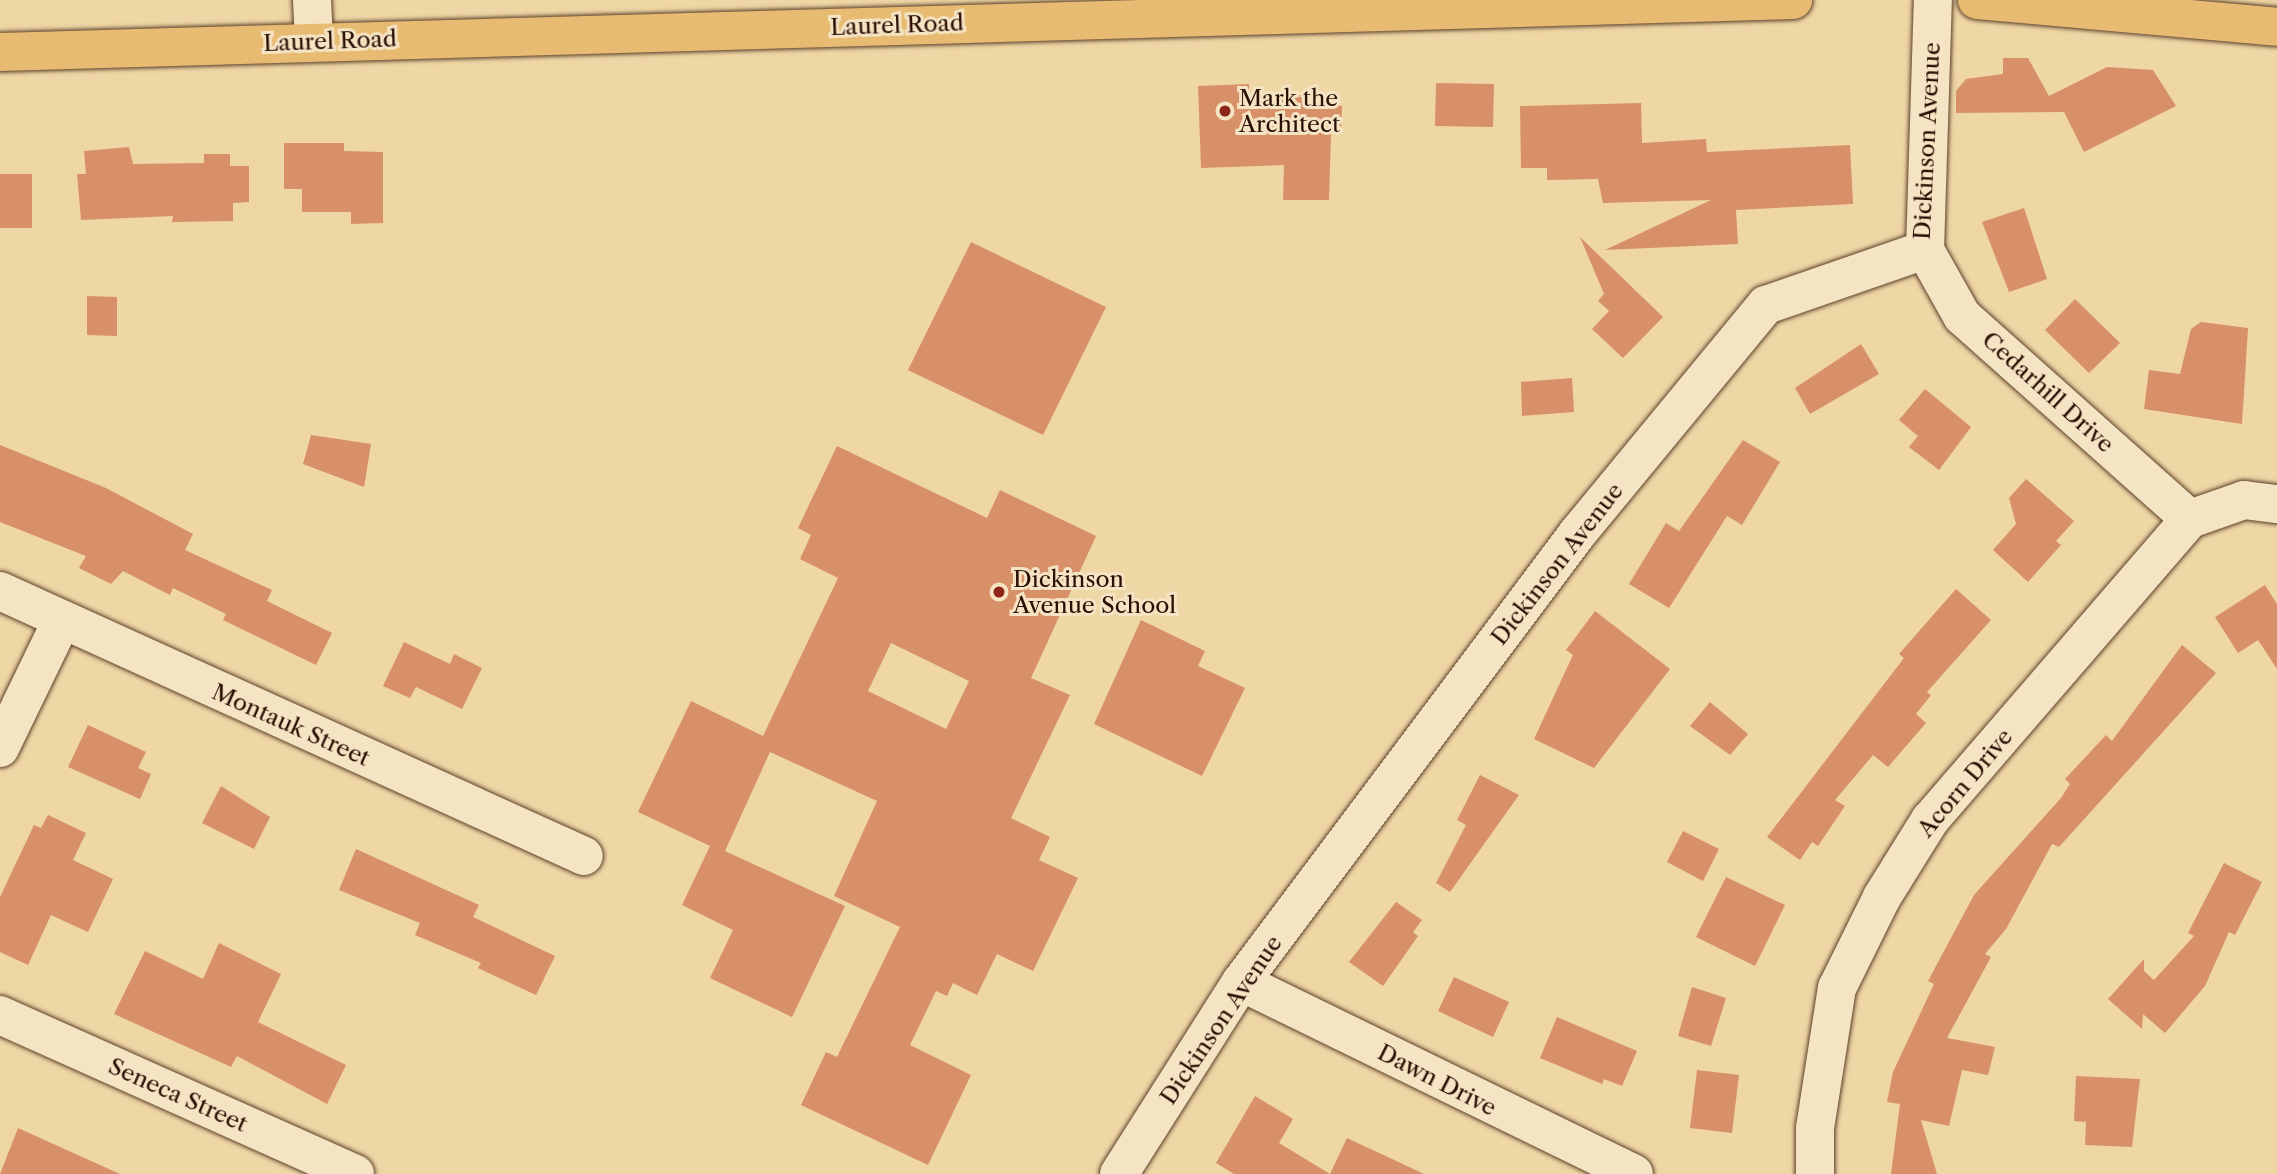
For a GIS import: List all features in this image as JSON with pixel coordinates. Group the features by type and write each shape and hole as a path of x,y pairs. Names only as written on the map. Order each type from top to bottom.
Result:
{"main road":[{"name":"Laurel Road","path":"0,52 1163,9 1793,0"},
{"path":"1978,0 2277,27"}],"street":[{"path":"312,0 314,41"},
{"name":"Dickinson Avenue","path":"1119,1174 1241,982 1577,534 1766,306 1925,250 1933,0"},
{"name":"Cedarhill Drive","path":"1925,250 1962,316 2190,519"},
{"path":"2190,519 2244,500 2277,504"},
{"name":"Acorn Drive","path":"1815,1174 1815,1128 1837,988 1882,897 1930,820 2190,519"},
{"name":"Montauk Street","path":"0,591 61,622 584,856"},
{"path":"0,748 61,622"},
{"name":"Dawn Drive","path":"1241,982 1634,1174"},
{"name":"Seneca Street","path":"0,1015 355,1174"}],"building":[{"path":"2003,58 2028,58 2049,96 2107,67 2153,70 2176,106 2084,152 2064,112 1956,113 1956,91 1966,79 2003,74"},
{"path":"1436,83 1494,84 1493,127 1435,126"},
{"path":"1249,84 1249,94 1330,96 1330,105 1342,106 1341,133 1331,133 1329,200 1283,200 1284,165 1201,168 1198,86"},
{"path":"1641,103 1642,143 1706,139 1707,152 1850,145 1853,204 1736,210 1738,244 1605,250 1711,200 1603,203 1598,179 1547,180 1547,168 1521,168 1520,106"},
{"path":"284,143 344,143 344,151 383,152 383,223 351,224 351,212 302,212 302,189 284,189"},
{"path":"129,147 133,164 204,163 204,154 230,154 230,166 249,166 249,202 233,203 233,221 172,222 173,216 81,220 77,174 86,174 84,151"},
{"path":"0,174 32,174 32,228 0,228"},
{"path":"2024,208 2047,279 2009,292 1982,222"},
{"path":"1580,237 1663,317 1623,358 1592,329 1609,311 1598,301 1604,294"},
{"path":"971,242 1106,307 1043,435 908,370"},
{"path":"87,296 117,297 117,336 87,335"},
{"path":"2075,299 2120,343 2089,373 2045,330"},
{"path":"2201,322 2248,328 2242,424 2144,409 2149,370 2180,374 2191,329"},
{"path":"1861,344 1879,374 1810,414 1795,388"},
{"path":"1572,378 1574,412 1522,416 1521,382"},
{"path":"1925,389 1971,427 1939,470 1909,447 1918,436 1899,420"},
{"path":"311,435 371,444 364,487 303,464"},
{"path":"1743,440 1780,462 1742,525 1727,516 1669,608 1629,584 1666,523 1679,531"},
{"path":"0,445 106,488 193,534 185,550 272,590 267,601 332,633 316,665 223,620 226,614 173,588 170,595 123,571 111,584 79,568 86,556 0,522"},
{"path":"837,446 987,518 1000,490 1096,536 1031,678 1070,695 1011,818 1050,837 1039,860 1078,878 1033,971 997,954 977,995 953,983 947,996 936,991 910,1045 971,1075 928,1165 801,1105 826,1052 837,1057 900,927 834,896 877,801 770,752 725,851 845,906 792,1017 710,978 733,930 682,905 710,846 638,812 691,701 763,736 838,578 800,559 811,535 798,528","holes":["891,643 969,681 946,729 868,691"]},
{"path":"2026,479 2074,521 2056,541 2061,545 2028,582 1993,550 2016,524 2009,498"},
{"path":"2265,585 2277,604 2277,669 2258,640 2238,653 2215,617"},
{"path":"1956,589 1991,620 1927,692 1931,695 1916,714 1926,723 1888,767 1873,755 1835,800 1845,806 1818,846 1812,842 1800,860 1767,837 1904,658 1899,654"},
{"path":"1595,611 1670,669 1594,768 1534,739 1573,655 1566,650"},
{"path":"1141,620 1205,651 1198,666 1245,688 1202,776 1094,724"},
{"path":"404,642 450,664 454,654 482,668 462,709 416,687 410,698 383,686"},
{"path":"2182,645 2216,673 2059,847 2052,844 2006,929 1985,954 1991,957 1947,1038 1995,1047 1988,1075 1962,1070 1949,1126 1921,1120 1937,1174 1891,1174 1900,1104 1887,1102 1893,1072 1934,984 1928,981 1974,895 2061,798 2070,784 2065,779 2106,735 2112,741"},
{"path":"1710,702 1748,734 1730,755 1690,726"},
{"path":"88,725 146,752 138,768 151,774 140,799 68,767"},
{"path":"1480,775 1519,795 1450,892 1436,883 1466,825 1457,820"},
{"path":"221,786 270,817 254,849 202,823"},
{"path":"48,815 86,833 73,860 113,879 88,932 51,915 28,965 0,952 0,897 34,825 41,828"},
{"path":"1683,831 1719,849 1703,881 1667,862"},
{"path":"356,849 479,905 473,917 555,956 536,995 478,968 481,963 415,935 420,923 339,890"},
{"path":"2224,863 2262,882 2235,935 2229,932 2205,986 2165,1033 2143,1014 2142,1029 2108,999 2144,959 2144,971 2154,980 2194,936 2188,933"},
{"path":"1726,877 1785,905 1755,966 1696,937"},
{"path":"1396,902 1422,920 1413,932 1418,936 1383,986 1349,962"},
{"path":"219,943 281,974 258,1022 346,1065 327,1104 237,1056 231,1067 114,1014 145,951 203,979"},
{"path":"1454,977 1509,1002 1493,1037 1438,1011"},
{"path":"1692,987 1726,998 1711,1046 1678,1036"},
{"path":"1557,1017 1637,1051 1622,1086 1604,1079 1602,1084 1540,1058"},
{"path":"1697,1070 1739,1075 1732,1133 1690,1128"},
{"path":"2076,1076 2140,1079 2132,1147 2085,1145 2086,1122 2074,1121"},
{"path":"1255,1096 1293,1119 1279,1143 1330,1174 1234,1174 1216,1163"},
{"path":"18,1128 120,1174 0,1174"},
{"path":"1347,1138 1424,1174 1330,1174"}],"place":[{"name":"Mark the Architect","path":"1225,111"},
{"name":"Dickinson Avenue School","path":"999,592"}]}
